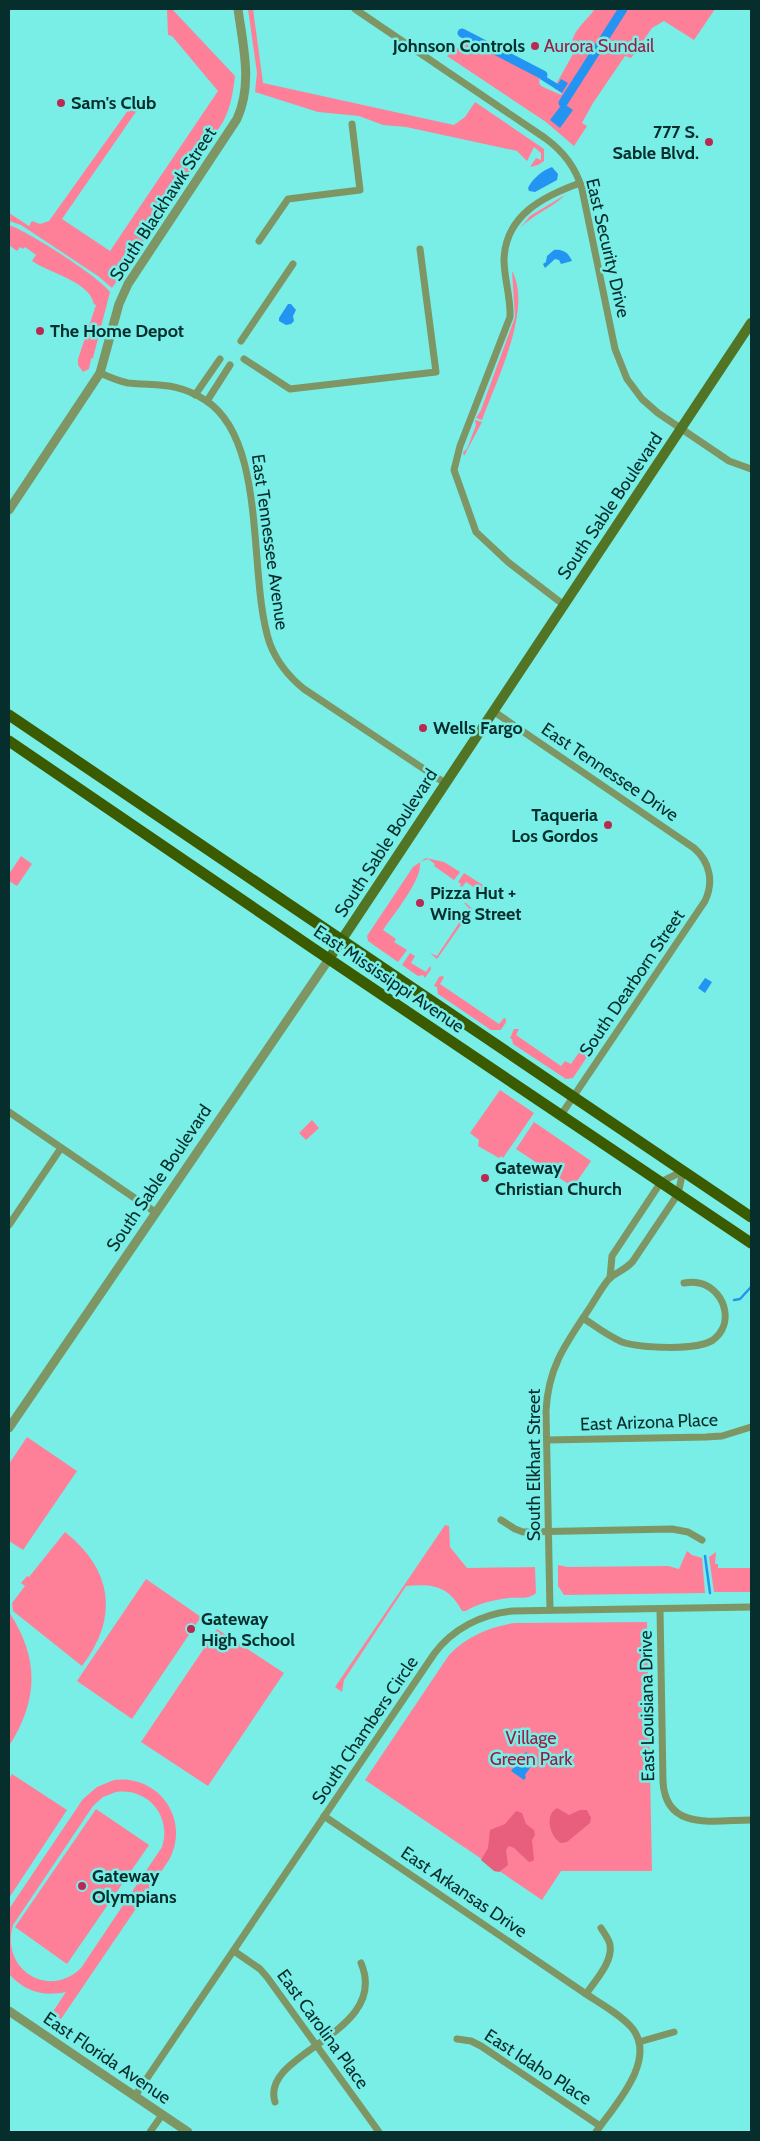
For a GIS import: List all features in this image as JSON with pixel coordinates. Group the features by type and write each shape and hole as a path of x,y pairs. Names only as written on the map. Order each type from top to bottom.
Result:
{"main road":[{"name":"South Sable Boulevard","path":"329,959 751,323"},
{"name":"East Mississippi Avenue","path":"9,716 341,942 751,1217"},
{"name":"East Mississippi Avenue","path":"9,741 751,1243"}],"street":[{"name":"South Blackhawk Street","path":"9,510 100,373 119,304 128,284 230,133 240,113 246,76 238,9"},
{"name":"East Security Drive","path":"354,9 550,141 568,160 580,183 620,364 627,379 642,399 681,428 729,461 751,469"},
{"path":"259,241 288,199 360,190 352,124"},
{"path":"564,605 508,562 476,532 454,470 460,446 510,317 511,300 504,259 514,226 520,217 538,202 556,192 580,183"},
{"path":"244,359 290,389 436,372 420,249"},
{"path":"241,341 293,264"},
{"path":"195,395 220,358"},
{"path":"207,401 230,366"},
{"name":"East Tennessee Avenue","path":"100,373 128,382 173,386 195,395 207,401 231,428 242,451 246,466 266,630 277,659 286,672 304,689 445,783"},
{"name":"East Tennessee Drive","path":"493,711 688,843 700,852 706,861"},
{"name":"South Dearborn Street","path":"561,1115 705,901 709,891 710,877 706,861"},
{"name":"South Sable Boulevard","path":"9,1428 329,959"},
{"path":"9,1112 155,1212"},
{"path":"9,1225 61,1148"},
{"path":"678,1194 683,1171"},
{"name":"South Elkhart Street","path":"550,1610 547,1394 552,1370 563,1347 610,1278 612,1256 661,1182 683,1171"},
{"name":"South Elkhart Street","path":"610,1278 624,1271 633,1261 678,1194"},
{"path":"583,1318 608,1335 631,1344 651,1347 706,1344 719,1334 723,1327 725,1319 724,1305 712,1289 703,1284 684,1283"},
{"name":"East Arizona Place","path":"547,1440 699,1438 722,1436 751,1427"},
{"path":"501,1520 520,1531 672,1529 688,1532 702,1540"},
{"name":"South Chambers Circle","path":"135,2096 434,1654 445,1641 470,1624 492,1614 512,1611 751,1607"},
{"name":"East Louisiana Drive","path":"660,1608 663,1782 667,1802 676,1813 690,1820 751,1820"},
{"name":"East Arkansas Drive","path":"324,1816 628,2024 639,2042"},
{"path":"586,1994 605,1965 610,1953 610,1943 601,1928"},
{"name":"East Carolina Place","path":"234,1951 263,1972 379,2132"},
{"path":"275,2102 273,2090 277,2081 293,2063 346,2024 356,2012 366,1984 366,1974 361,1964"},
{"name":"East Florida Avenue","path":"9,2011 188,2132"},
{"path":"598,2129 637,2071 640,2057 639,2042 674,2032"},
{"name":"East Idaho Place","path":"457,2039 471,2041 481,2046 598,2129"},
{"path":"150,2132 162,2115"}],"green space":[{"path":"167,9 172,9 235,76 232,94 223,122 112,288 98,276 21,225 9,221 9,213 29,226 32,221 40,224 49,221 134,102 140,106 62,219 110,251 218,91 172,36 168,35"},
{"path":"248,9 253,9 263,83 454,125 465,117 475,102 544,149 544,161 530,167 536,158 541,160 541,153 534,147 527,161 517,151 406,127 383,125 359,116 318,112 255,92 257,73"},
{"name":"Aurora Sundail","path":"595,9 715,9 694,40 664,21 652,28 632,57 625,56 593,103 582,123 587,126 574,146 546,122 447,56 470,39 540,76 539,83 541,86 561,95 562,93 554,88 573,54 572,41 574,35"},
{"path":"565,195 528,221 517,232 530,216"},
{"path":"9,225 61,254 103,284 110,292 89,369 83,372 78,365 78,359 96,305 91,296 77,284 32,261 36,255 25,247 23,249 20,247 17,251 9,245"},
{"path":"512,271 517,287 518,305 515,325 503,366 482,420 476,418 481,410 515,317"},
{"path":"475,420 482,422 464,456 463,452 467,449 476,425"},
{"path":"21,856 32,864 17,886 9,881 9,874"},
{"path":"426,858 444,862 460,872 454,880 434,866 435,864 428,859 420,862"},
{"path":"420,862 417,878 383,930 396,939 394,942 407,950 398,962 368,941 367,936 413,867"},
{"path":"464,873 486,887 479,898 475,896 478,890 466,882 462,887 460,886 461,884 458,882"},
{"path":"464,903 472,909 437,959 430,953 437,956 469,908"},
{"path":"410,953 415,956 411,963 426,972 430,966 431,969 425,978 423,975 418,976 402,965"},
{"path":"439,977 444,977 440,984 499,1024 504,1018 506,1019 501,1030 491,1030 438,994 437,987 434,986"},
{"path":"514,1029 519,1029 516,1035 561,1066 565,1061 571,1064 585,1044 589,1047 589,1054 573,1078 566,1079 513,1044 510,1038"},
{"path":"500,1090 534,1113 503,1158 501,1156 499,1158 478,1146 479,1140 470,1133"},
{"path":"312,1120 319,1128 306,1140 299,1133"},
{"path":"534,1122 591,1161 573,1187 516,1149"},
{"path":"27,1437 77,1471 23,1550 9,1541 9,1464"},
{"path":"445,1525 449,1526 450,1547 467,1568 535,1567 536,1593 527,1597 492,1601 462,1611 457,1602 445,1591 424,1585 406,1586 344,1680 342,1692 335,1687"},
{"path":"65,1532 93,1562 101,1578 105,1595 106,1613 102,1630 94,1648 82,1666 13,1611 12,1603 25,1586 21,1583 27,1576 29,1577"},
{"path":"687,1551 692,1555 702,1558 705,1593 564,1595 558,1586 558,1565 568,1567 668,1566 679,1569"},
{"path":"716,1552 715,1564 718,1564 718,1568 751,1568 751,1592 714,1592 709,1557"},
{"path":"146,1579 201,1617 132,1719 77,1681"},
{"path":"9,1612 26,1646 30,1662 31,1679 26,1712 9,1746"},
{"name":"Village Green Park","path":"647,1622 652,1871 561,1871 542,1900 365,1780 449,1655 470,1638 487,1630 514,1623"},
{"path":"217,1629 284,1673 208,1786 141,1742"},
{"path":"12,1774 67,1810 9,1898 9,1779"},
{"path":"114,1780 130,1780 145,1784 157,1792 167,1803 173,1816 176,1830 175,1845 169,1860 61,2019 52,2013 66,1992 49,1994 34,1991 21,1985 9,1974 9,1909 83,1799 97,1787","holes":["116,1792 128,1792 147,1799 155,1806 164,1825 162,1847 81,1968 68,1977 55,1981 42,1980 30,1975 20,1966 14,1955 11,1941 13,1925 93,1806 103,1797"]},
{"name":"Gateway Olympians","path":"96,1809 149,1845 67,1964 15,1927"}],"shaded area":[{"path":"557,1808 569,1815 580,1810 587,1810 591,1818 590,1823 567,1842 561,1843 554,1836 550,1826 551,1816"},
{"path":"516,1811 522,1813 526,1824 534,1830 535,1835 532,1840 534,1859 529,1862 514,1848 509,1846 506,1850 508,1865 499,1872 494,1871 481,1860 488,1848 490,1830 505,1824"}],"water":[{"path":"543,75 558,84 561,79 568,83 562,93 540,79"},
{"path":"563,103 573,110 560,128 550,120"},
{"path":"552,167 558,174 557,180 535,192 529,191 528,188 535,178"},
{"path":"554,250 566,252 572,261 561,264 559,260 555,259 545,268 543,264 546,262 547,256"},
{"path":"288,304 291,304 296,310 293,316 294,321 286,325 279,321 279,318"},
{"path":"705,978 712,982 705,993 698,988"},
{"path":"526,1752 536,1759 525,1775 524,1780 511,1771"}],"waterway":[{"path":"563,103 623,9"},
{"path":"462,33 543,75"},
{"path":"734,1300 740,1299 751,1287"},
{"path":"705,1556 710,1593"}],"place":[{"name":"Johnson Controls","path":"535,46"},
{"name":"Sam's Club","path":"61,103"},
{"name":"777 S. Sable Blvd.","path":"709,142"},
{"name":"The Home Depot","path":"40,331"},
{"name":"Wells Fargo","path":"423,728"},
{"name":"Taqueria Los Gordos","path":"608,825"},
{"name":"Pizza Hut + Wing Street","path":"420,903"},
{"name":"Gateway Christian Church","path":"485,1178"},
{"name":"Gateway High School","path":"191,1629"},
{"name":"Gateway Olympians","path":"82,1886"}]}
